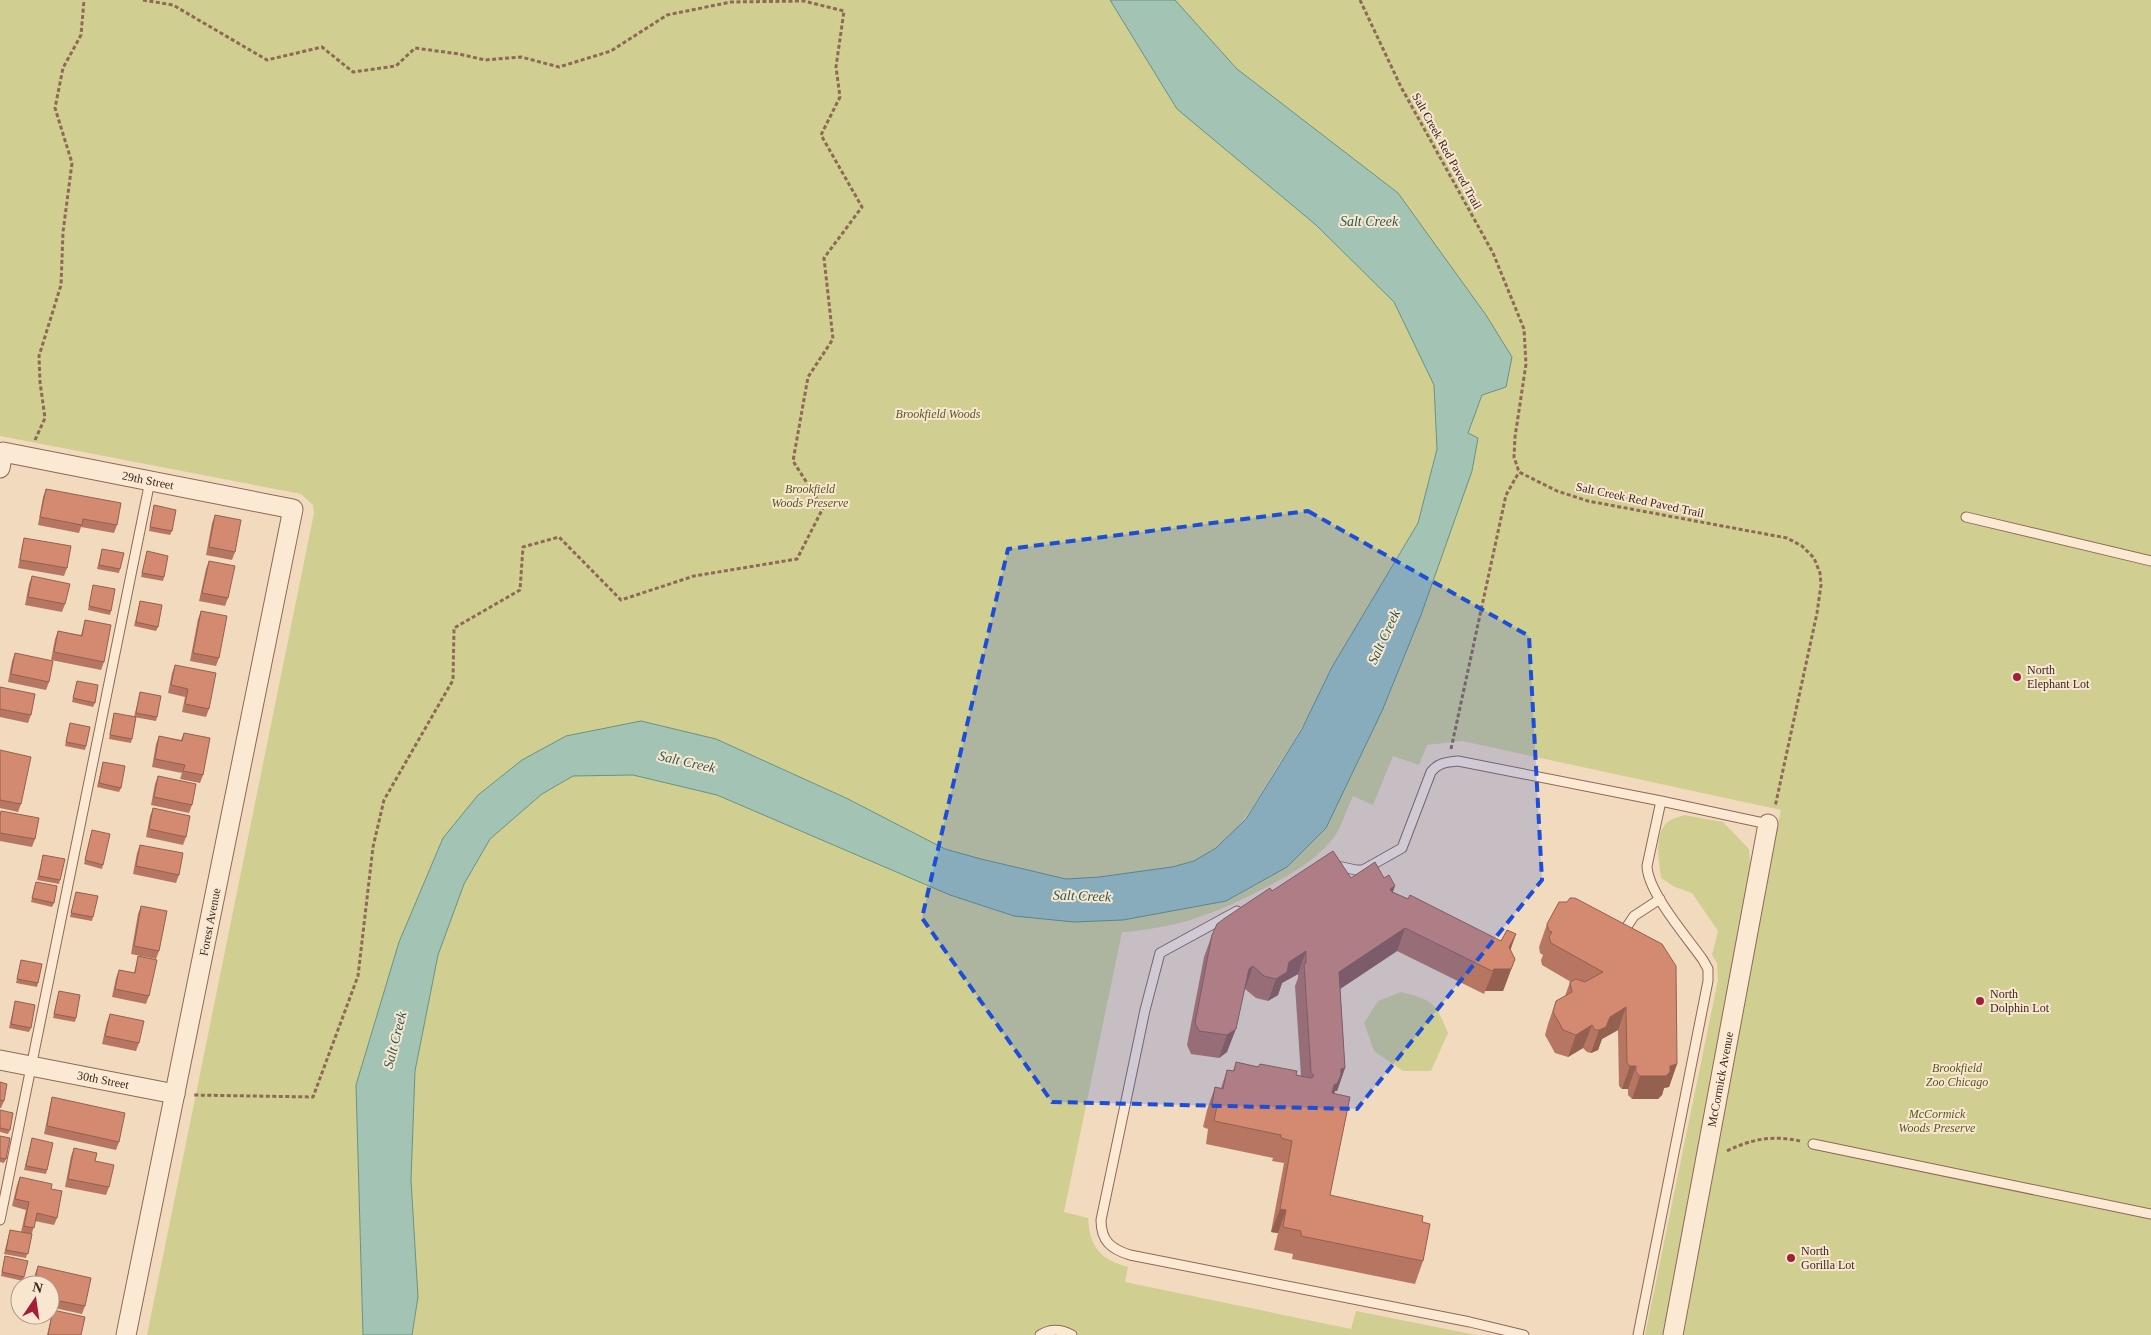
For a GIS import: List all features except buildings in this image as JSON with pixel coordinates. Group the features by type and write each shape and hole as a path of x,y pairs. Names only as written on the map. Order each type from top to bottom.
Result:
{"street":[{"name":"29th Street","path":"2,460 27,457 293,509"},
{"name":"Forest Avenue","path":"126,1335 293,509"},
{"name":"McCormick Avenue","path":"1673,1335 1707,1162 1768,824"},
{"name":"30th Street","path":"0,1060 175,1094"}],"lane":[{"path":"0,1220 150,481"},
{"path":"1966,516 2151,561"},
{"path":"1322,866 1332,864 1363,870 1402,848 1431,772 1435,767 1458,761 1768,824"},
{"path":"1638,1335 1708,981 1708,969 1703,960 1660,899 1647,876 1647,866 1661,801"},
{"path":"1618,939 1634,916 1660,899"},
{"path":"1248,905 1160,953 1145,1010 1101,1220 1106,1241 1111,1247 1130,1255 1470,1322 1524,1335"},
{"path":"1813,1144 2151,1214"},
{"path":"1040,1335 1050,1330 1058,1329 1072,1335"}],"path":[{"path":"27,457 45,418 40,382 39,356 61,285 62,232 72,163 55,108 63,68 81,35 84,0"},
{"path":"143,0 173,5 267,60 322,46 353,72 396,66 415,48 459,54 485,60 521,57 559,67 611,51 667,15 731,2 804,1 844,11 836,66 840,97 821,135 862,207 824,258 834,339 808,377 793,460 823,508 797,559 694,576 621,600 559,537 523,547 520,590 454,628 453,680 384,800 373,847 358,976 313,1097 175,1094"},
{"name":"Salt Creek Red Paved Trail","path":"1360,0 1401,87 1493,253 1524,329 1526,364 1515,437 1514,457 1518,472 1556,491 1588,501 1787,538 1802,546 1814,558 1820,573 1817,613 1773,816 1768,824"},
{"path":"1449,762 1506,495 1518,472"},
{"path":"1707,1162 1743,1143 1761,1138 1783,1138 1813,1144"}],"highlighted area":[{"path":"1308,511 1529,636 1542,880 1357,1109 1052,1102 922,918 1008,549"}],"green space":[{"name":"Brookfield Woods Preserve","path":"0,0 2151,0 2151,1335 1684,1335 1741,1003 1781,810 1462,741 1427,745 1419,765 1393,756 1373,805 1353,796 1341,826 1331,841 1308,862 1282,879 1212,913 1160,927 1122,932 1064,1212 1088,1218 1091,1237 1098,1251 1110,1260 1128,1267 1125,1282 1351,1329 1356,1311 1476,1335 147,1335 314,513 313,505 301,494 0,436","holes":["1311,710 1226,901 1134,873 1172,867 1194,861 1221,844 1233,833 1253,807"]},
{"path":"1684,815 1723,822 1749,849 1751,876 1664,1335 1645,1335 1718,980 1717,963 1712,955 1718,931 1692,893 1675,887 1661,878 1658,848 1661,833 1669,821"},
{"path":"1401,992 1420,997 1432,1004 1440,1015 1448,1033 1431,1071 1403,1071 1374,1051 1364,1023 1378,1001"}],"water":[{"name":"Salt Creek","path":"1110,0 1175,0 1237,69 1398,193 1486,315 1512,357 1506,387 1482,395 1468,433 1478,438 1472,471 1421,615 1382,711 1326,828 1287,867 1226,901 1123,920 1074,922 1014,916 950,895 717,795 633,775 573,776 542,794 490,839 464,884 438,955 415,1071 411,1180 418,1297 412,1335 363,1335 356,1085 399,942 443,838 478,795 522,760 566,736 641,721 716,739 846,798 945,849 981,859 1066,879 1099,877 1172,867 1194,861 1216,848 1246,819 1302,729 1332,667 1418,523 1437,449 1434,385 1394,302 1316,225 1177,109"}],"place":[{"name":"North Elephant Lot","path":"2017,677"},
{"name":"North Dolphin Lot","path":"1980,1001"},
{"name":"North Gorilla Lot","path":"1791,1258"}],"park label":[{"name":"Brookfield Woods","path":"938,414"},
{"name":"Brookfield Zoo Chicago","path":"1957,1075"},
{"name":"McCormick Woods Preserve","path":"1937,1121"}]}
